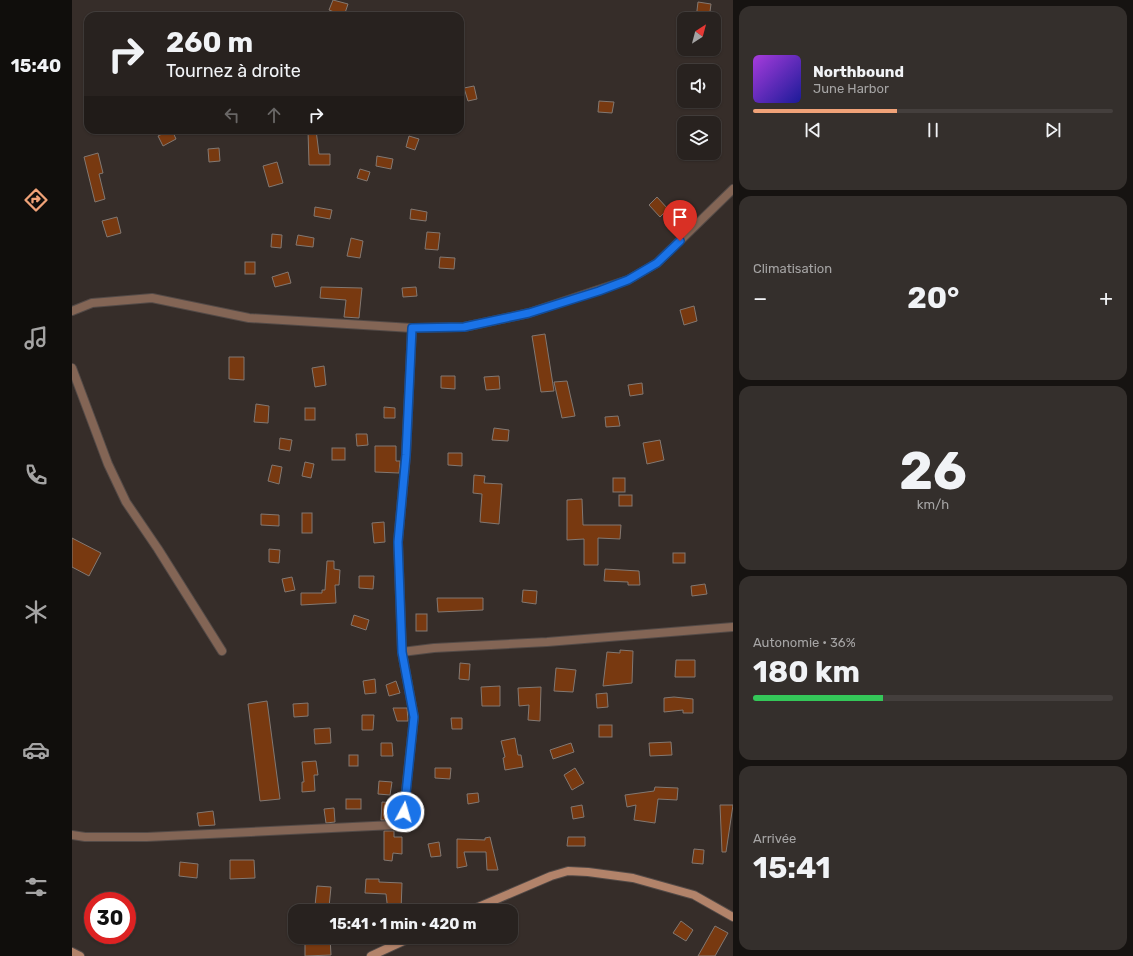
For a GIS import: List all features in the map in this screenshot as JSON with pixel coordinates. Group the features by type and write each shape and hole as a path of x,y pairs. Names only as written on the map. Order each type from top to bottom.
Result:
{"main road":[{"path":"485,904 551,876 568,871 588,872 633,878 694,895 733,917"},
{"path":"371,956 397,944"},
{"path":"72,952 80,956"}],"street":[{"path":"72,311 92,303 152,298 249,318 412,328 464,327 529,313 628,280 657,263 733,189"},
{"path":"72,834 85,836 147,837 394,824 400,821 404,812 414,717 402,652 398,542 406,455 412,328"},
{"path":"72,368 108,464 126,502 158,549 222,651"},
{"path":"402,652 434,648 547,642 733,627"}],"building":[{"path":"333,0 348,4 345,12 334,12 329,10"},
{"path":"698,2 711,4 710,12 697,12"},
{"path":"474,86 477,99 468,101 464,88"},
{"path":"599,101 614,102 612,113 598,112"},
{"path":"162,134 174,134 176,139 163,146 158,136"},
{"path":"308,134 316,134 319,154 330,154 330,165 309,165"},
{"path":"409,136 419,139 415,150 406,147"},
{"path":"219,148 220,161 209,162 208,149"},
{"path":"98,153 103,173 99,174 105,199 95,202 84,157"},
{"path":"377,156 393,159 391,169 376,166"},
{"path":"277,162 283,183 269,187 263,166"},
{"path":"360,169 370,172 367,181 357,178"},
{"path":"657,197 668,209 660,217 649,205"},
{"path":"315,207 332,210 330,219 314,216"},
{"path":"411,209 427,212 426,221 410,219"},
{"path":"117,217 121,233 107,237 102,221"},
{"path":"427,232 440,233 438,250 425,249"},
{"path":"272,234 282,235 281,248 271,247"},
{"path":"298,235 314,238 313,247 296,245"},
{"path":"351,238 363,241 360,258 347,256"},
{"path":"440,257 455,258 454,269 439,268"},
{"path":"245,262 255,262 255,274 245,274"},
{"path":"288,272 291,283 275,287 272,277"},
{"path":"321,287 362,288 359,318 344,317 346,300 320,298"},
{"path":"416,287 417,296 403,297 402,288"},
{"path":"694,306 697,321 684,325 680,310"},
{"path":"545,334 554,391 541,392 532,336"},
{"path":"229,357 244,357 244,380 229,379"},
{"path":"324,366 326,385 315,387 312,368"},
{"path":"441,376 455,376 455,389 441,388"},
{"path":"499,376 500,389 486,390 484,377"},
{"path":"567,381 575,416 562,418 554,382"},
{"path":"642,383 643,394 630,396 628,385"},
{"path":"256,404 269,406 268,423 254,422"},
{"path":"384,407 395,408 395,418 384,418"},
{"path":"305,408 315,408 315,420 305,420"},
{"path":"618,416 620,426 606,427 605,417"},
{"path":"494,428 509,430 508,441 492,440"},
{"path":"356,434 367,434 368,445 357,446"},
{"path":"280,438 292,440 290,451 279,449"},
{"path":"660,440 664,460 647,464 643,443"},
{"path":"375,446 396,446 396,461 400,461 399,473 375,472"},
{"path":"332,448 345,448 345,460 332,460"},
{"path":"448,453 462,453 462,466 448,465"},
{"path":"305,462 314,464 311,478 302,476"},
{"path":"272,465 282,467 279,484 268,481"},
{"path":"474,475 485,476 484,483 502,484 499,524 480,522 482,494 473,493"},
{"path":"613,478 625,478 625,492 613,492"},
{"path":"619,495 632,495 632,506 619,506"},
{"path":"582,499 583,525 621,525 620,539 598,538 598,565 584,565 584,539 567,540 567,500"},
{"path":"302,513 312,513 312,533 302,533"},
{"path":"261,514 279,515 279,526 261,525"},
{"path":"384,522 385,542 374,543 372,523"},
{"path":"72,538 101,553 89,576 72,567"},
{"path":"269,549 280,550 279,563 269,562"},
{"path":"673,553 685,553 685,563 673,563"},
{"path":"327,561 334,561 334,569 340,570 339,585 335,585 336,603 301,605 301,593 322,593 322,590 325,590"},
{"path":"605,569 639,571 640,585 628,585 628,582 604,581"},
{"path":"359,576 374,576 373,589 359,588"},
{"path":"292,577 295,590 285,592 282,579"},
{"path":"705,584 707,594 692,596 691,586"},
{"path":"523,590 537,591 536,604 522,602"},
{"path":"437,598 483,598 483,610 438,612"},
{"path":"416,614 427,614 427,631 416,631"},
{"path":"354,615 369,620 366,630 351,625"},
{"path":"620,650 633,651 632,683 603,686 607,652 620,653"},
{"path":"676,660 695,660 695,677 675,677"},
{"path":"460,663 470,664 469,680 459,679"},
{"path":"556,668 576,670 573,692 554,691"},
{"path":"375,679 376,693 365,694 363,681"},
{"path":"396,681 400,693 389,696 386,685"},
{"path":"500,686 500,706 482,706 481,687"},
{"path":"541,687 540,721 528,720 529,705 519,706 518,688"},
{"path":"607,693 608,707 597,708 596,694"},
{"path":"674,697 693,699 693,713 683,713 683,710 664,712 664,698"},
{"path":"267,701 280,799 260,801 248,704"},
{"path":"308,703 308,716 294,717 293,704"},
{"path":"393,708 407,708 408,721 397,721"},
{"path":"362,715 374,715 373,730 362,730"},
{"path":"451,718 462,718 462,729 452,729"},
{"path":"599,725 612,725 612,737 599,737"},
{"path":"330,728 331,743 315,744 314,729"},
{"path":"515,738 518,755 521,755 523,767 505,770 503,758 505,757 501,741"},
{"path":"671,742 672,755 650,756 649,743"},
{"path":"381,743 392,743 393,756 381,756"},
{"path":"571,743 574,752 553,759 550,750"},
{"path":"349,755 358,755 358,766 349,766"},
{"path":"316,761 318,775 314,775 315,791 302,792 302,782 304,782 302,762"},
{"path":"435,768 451,768 450,779 435,778"},
{"path":"575,768 584,783 572,790 564,775"},
{"path":"379,781 392,782 390,795 378,794"},
{"path":"655,787 678,788 677,800 658,799 655,823 634,820 636,805 627,807 625,795 654,791"},
{"path":"478,793 479,802 468,804 467,794"},
{"path":"346,799 361,799 361,809 346,809"},
{"path":"382,802 395,803 394,818 392,820 381,820"},
{"path":"582,805 584,817 573,819 571,807"},
{"path":"720,805 733,805 726,852 722,852"},
{"path":"334,808 335,822 326,823 324,809"},
{"path":"213,811 215,825 199,826 197,813"},
{"path":"384,831 394,831 394,837 402,837 402,854 393,853 392,861 384,860"},
{"path":"490,837 498,870 487,870 486,852 464,852 467,866 457,868 457,839 485,840 485,838"},
{"path":"568,837 585,837 585,846 567,846"},
{"path":"439,842 441,856 431,857 428,844"},
{"path":"694,849 704,850 703,864 692,863"},
{"path":"230,860 254,860 255,878 230,879"},
{"path":"180,862 198,864 197,878 179,876"},
{"path":"366,879 379,879 379,882 402,883 401,904 387,904 386,894 365,893"},
{"path":"317,886 331,887 329,904 315,904"},
{"path":"681,921 693,930 686,941 673,933"},
{"path":"715,926 728,933 715,956 698,956"},
{"path":"305,944 330,944 331,955 305,956"}],"route":[{"path":"404,812 414,717 402,652 398,542 406,455 412,328 464,327 529,313 599,291 628,280 657,263 680,241"}]}
